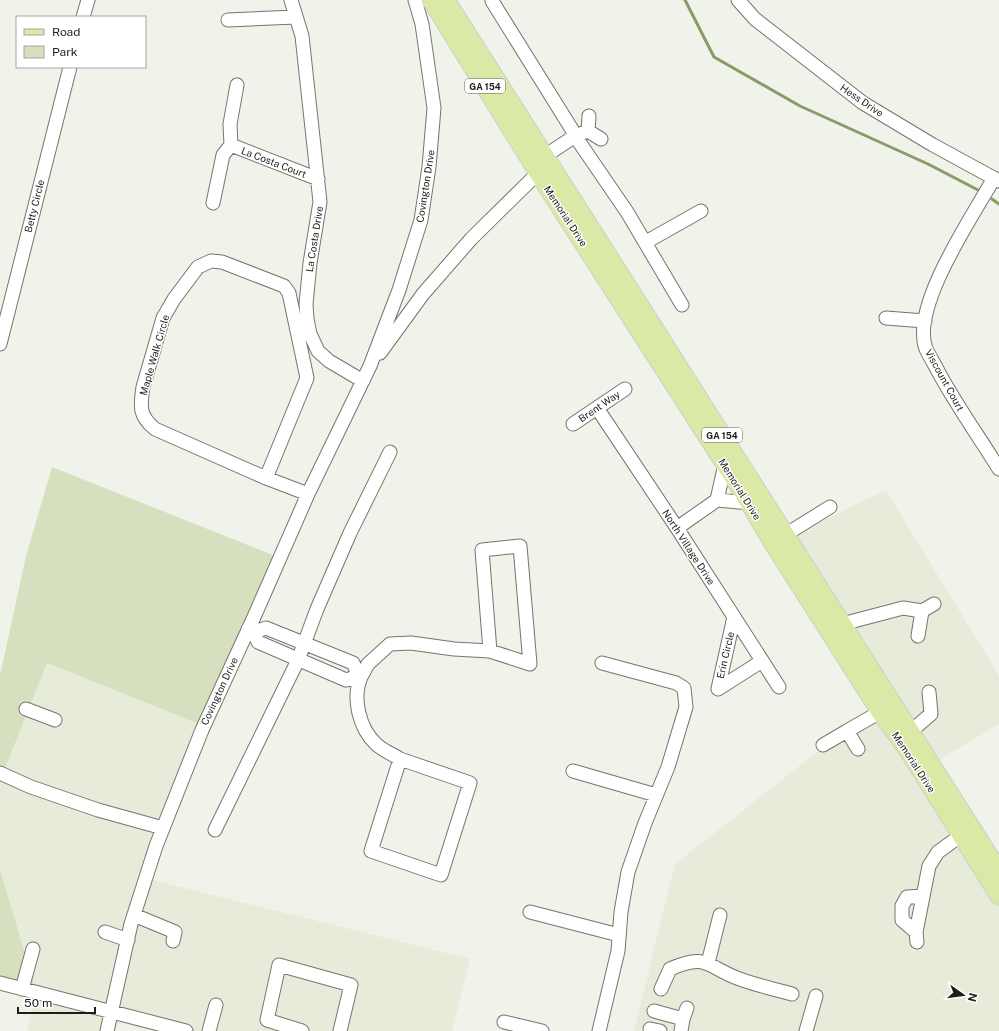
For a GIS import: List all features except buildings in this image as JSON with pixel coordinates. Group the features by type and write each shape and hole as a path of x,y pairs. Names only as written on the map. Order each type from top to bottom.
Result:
{"main road":[{"name":"Memorial Drive","path":"431,0 538,173 750,503 772,542 880,712 909,752 960,836 999,896"},
{"name":"Memorial Drive","path":"446,0 999,871"}],"street":[{"path":"83,16 88,0"},
{"name":"La Costa Drive","path":"291,0 302,36 320,202 310,263 306,304 309,327 318,351 329,361 363,381"},
{"name":"Covington Drive","path":"107,1031 134,916 163,828 202,730 251,631 308,494 370,366 399,290 421,220 429,167 434,108 422,24 415,0"},
{"name":"Hess Drive","path":"738,0 755,20 863,103 933,145 997,179"},
{"path":"492,1 575,136 646,242 682,305"},
{"path":"228,20 296,17"},
{"name":"Betty Circle","path":"0,344 70,68"},
{"path":"213,203 223,155 231,145 230,124 237,85"},
{"path":"588,131 589,116"},
{"path":"545,156 575,136 588,131"},
{"path":"588,131 601,139"},
{"name":"La Costa Court","path":"231,145 318,179"},
{"name":"Covington Drive","path":"370,366 433,283 471,239 538,173 545,156"},
{"name":"Viscount Court","path":"997,179 954,246 928,302 925,321 926,348 948,390 999,468"},
{"path":"646,242 701,211"},
{"name":"Maple Walk Circle","path":"266,478 307,378 289,293 284,286 222,262 211,261 198,267 174,299 163,318 143,387 141,398 142,415 155,429 266,478 308,494"},
{"path":"886,318 925,321"},
{"name":"Brent Way","path":"573,424 625,389"},
{"name":"North Village Drive","path":"597,408 677,528 779,687"},
{"path":"215,830 298,660 317,609 350,533 390,452"},
{"path":"717,500 725,464"},
{"path":"677,528 717,500 750,503"},
{"path":"785,535 830,507"},
{"path":"400,759 371,851 441,875 470,783 400,759 375,744 360,719 357,687 360,676 368,664 390,644 411,643 454,649 490,651 530,664 520,546 482,550 490,651"},
{"path":"842,624 903,608 922,611 934,604"},
{"path":"918,636 922,611"},
{"name":"Erin Circle","path":"734,617 718,689 762,661"},
{"path":"266,628 278,632 353,663 360,676 346,680 258,642 251,631 266,628"},
{"path":"271,648 278,632"},
{"path":"599,1031 618,951 628,872 656,795 668,767 686,707 684,688 676,683 602,663"},
{"path":"910,732 931,714 929,692"},
{"path":"26,709 54,720"},
{"path":"823,745 880,712"},
{"path":"847,731 858,749"},
{"path":"573,771 656,795"},
{"path":"0,773 32,787 91,808 163,828"},
{"path":"923,896 907,897 902,906 902,920 916,937 929,866 938,852 960,836"},
{"path":"530,912 619,935"},
{"path":"708,962 720,915"},
{"path":"134,916 175,932 172,941"},
{"path":"105,932 128,940"},
{"path":"22,989 33,949"},
{"path":"661,989 670,969 688,962 708,962 736,978 792,994"},
{"path":"302,1031 267,1020 279,965 351,985 340,1031"},
{"path":"0,983 186,1031"},
{"path":"806,1031 816,996"},
{"path":"209,1031 216,1005"},
{"path":"654,1011 683,1019"},
{"path":"504,1022 542,1031"}],"shaded area":[{"path":"886,490 999,676 999,724 921,771 999,887 999,1031 634,1031 675,864 882,701 779,542"},
{"path":"47,663 206,727 149,879 470,959 452,1031 149,1031 118,1022 116,1031 27,1031 37,993 0,870 0,781"}],"green space":[{"path":"52,467 283,559 206,727 47,663 0,781 0,675 26,556"},
{"path":"0,870 37,993 0,983"}],"waterway":[{"path":"685,0 714,57 800,106 928,164 978,190"},
{"path":"992,199 999,204"}]}
